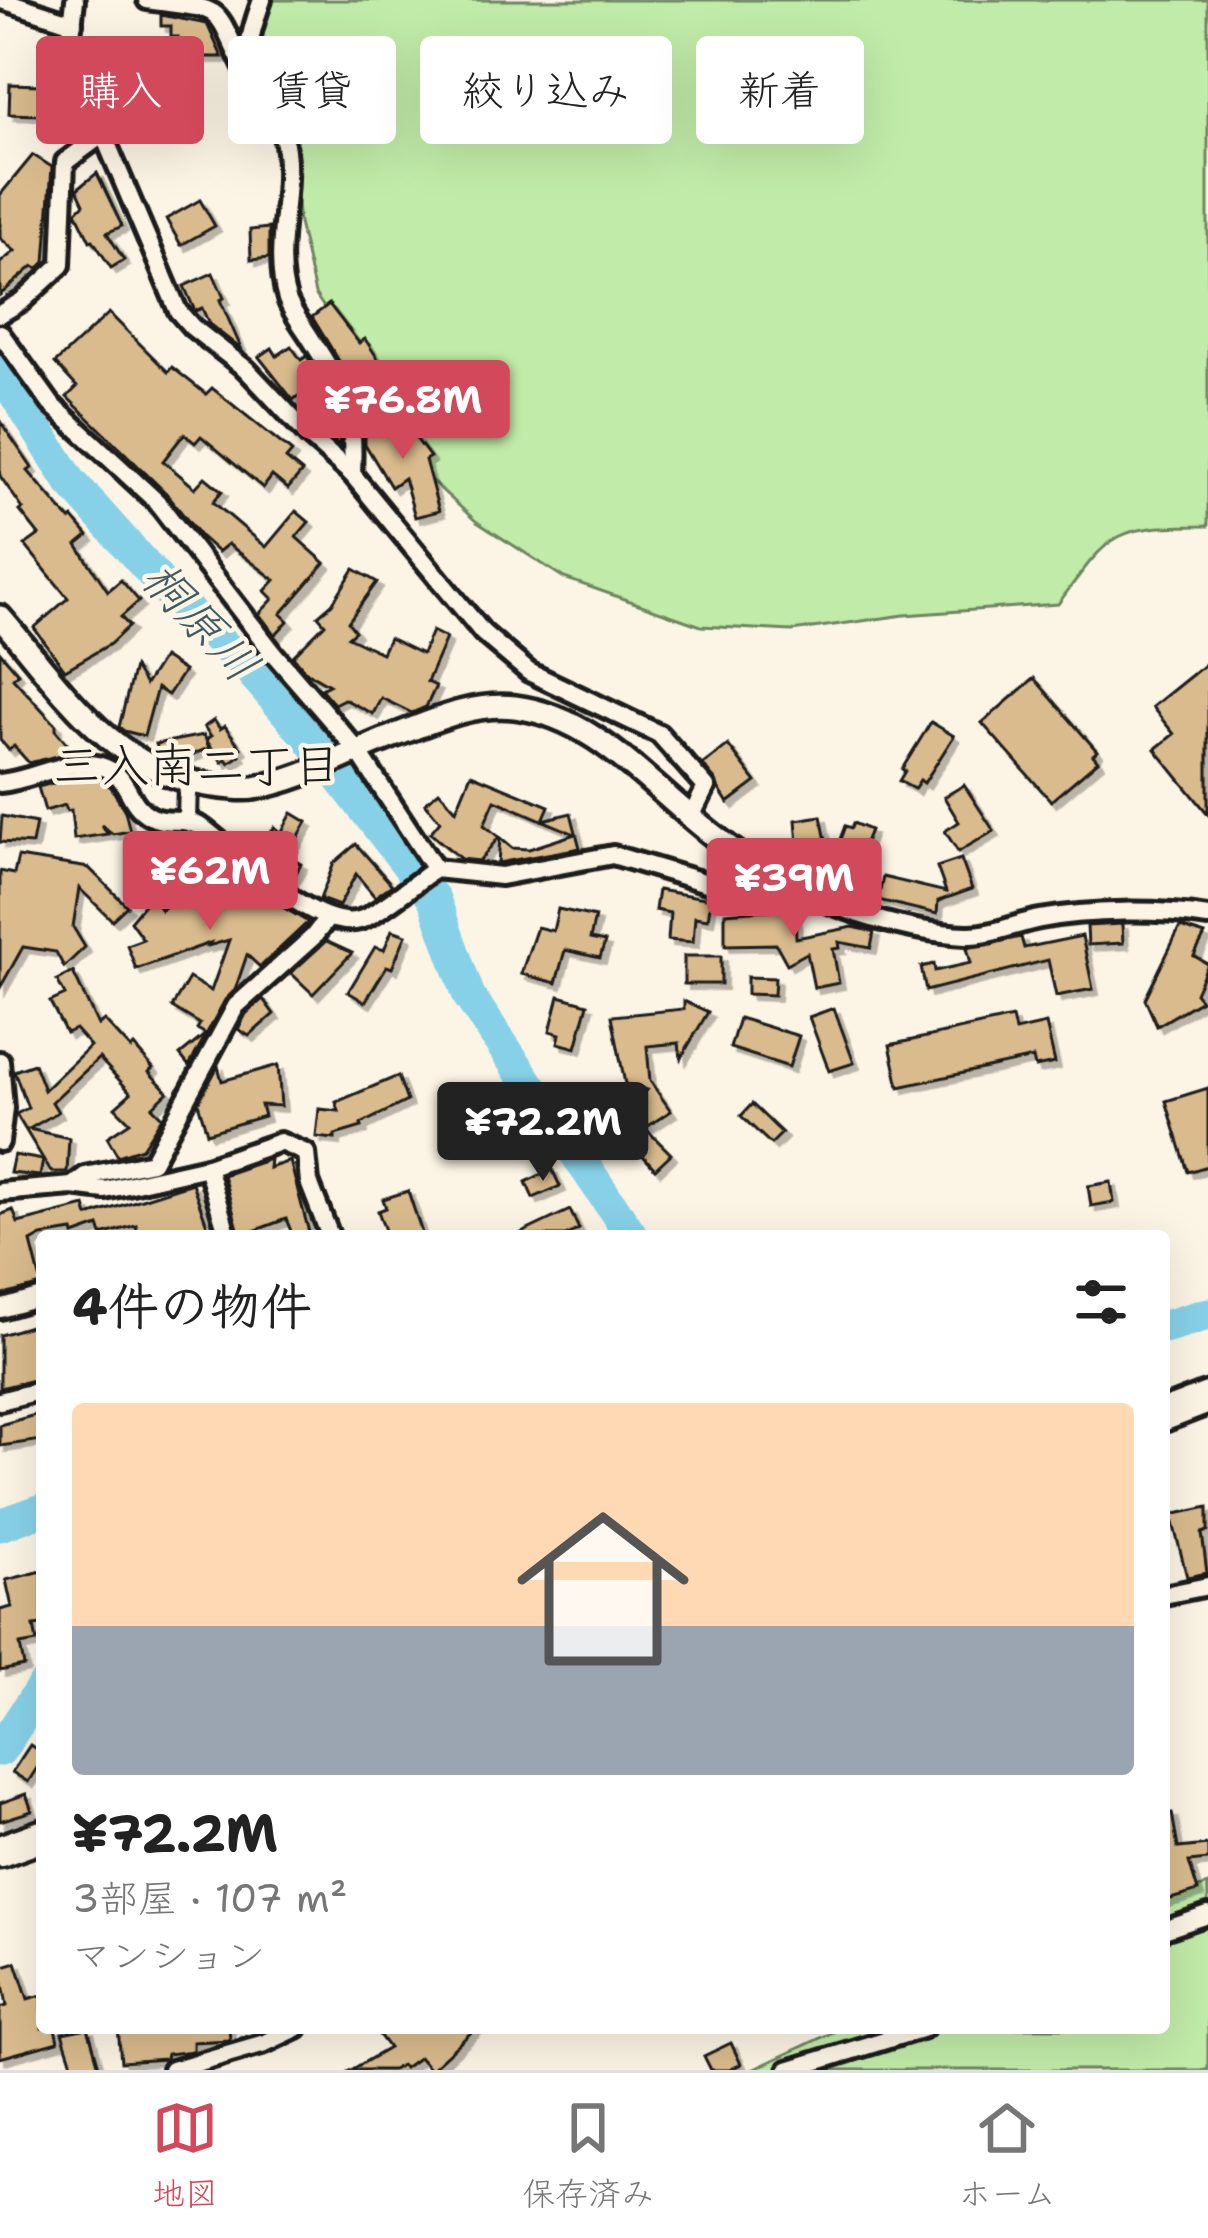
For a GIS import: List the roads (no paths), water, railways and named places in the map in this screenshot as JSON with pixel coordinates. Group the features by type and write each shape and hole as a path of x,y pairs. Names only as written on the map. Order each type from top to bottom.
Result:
{"highway":[{"path":"1170,1413 1208,1398"},
{"path":"0,1852 36,1838"}],"street":[{"path":"2,0 73,23"},
{"path":"71,36 75,1 85,0"},
{"path":"148,0 210,10 226,22 230,36"},
{"path":"249,36 262,0"},
{"path":"0,314 22,302 61,265 65,162 89,144"},
{"path":"107,144 178,311 246,369 352,474 509,658 659,734 706,787 691,818"},
{"path":"285,144 282,266 287,302 346,395 354,430 352,474"},
{"path":"0,334 51,404 157,502 353,753 433,870"},
{"path":"0,617 86,720 142,763 188,782 251,789 302,774 462,710 517,707 579,730 622,754 691,818 763,873 821,903 873,918 970,935 1043,918 1174,912 1208,917"},
{"path":"0,783 87,764 111,770 124,779 146,815 187,819 327,919 348,923 365,919 433,870 501,876 613,855 747,895 763,873"},
{"path":"187,819 188,782"},
{"path":"72,1186 85,1176 152,1162 236,1006 327,919"},
{"path":"0,1061 0,1142"},
{"path":"0,1192 72,1186 105,1190 207,1167 280,1142 306,1153 309,1182 328,1230"},
{"path":"207,1167 226,1230"},
{"path":"0,1310 36,1299"},
{"path":"0,1402 36,1392"},
{"path":"1170,1594 1208,1586"},
{"path":"1170,1928 1208,1915"},
{"path":"172,2070 285,2034"},
{"path":"788,2070 905,2034"}],"waterway":[{"name":"桐原川","path":"0,370 70,481 174,598 248,668 314,744 434,899 469,996 628,1230"},
{"path":"1170,1325 1208,1314"},
{"path":"0,1525 36,1512"},
{"path":"0,1750 36,1696"}],"district":[{"name":"三入南二丁目","path":"197,765"}]}
